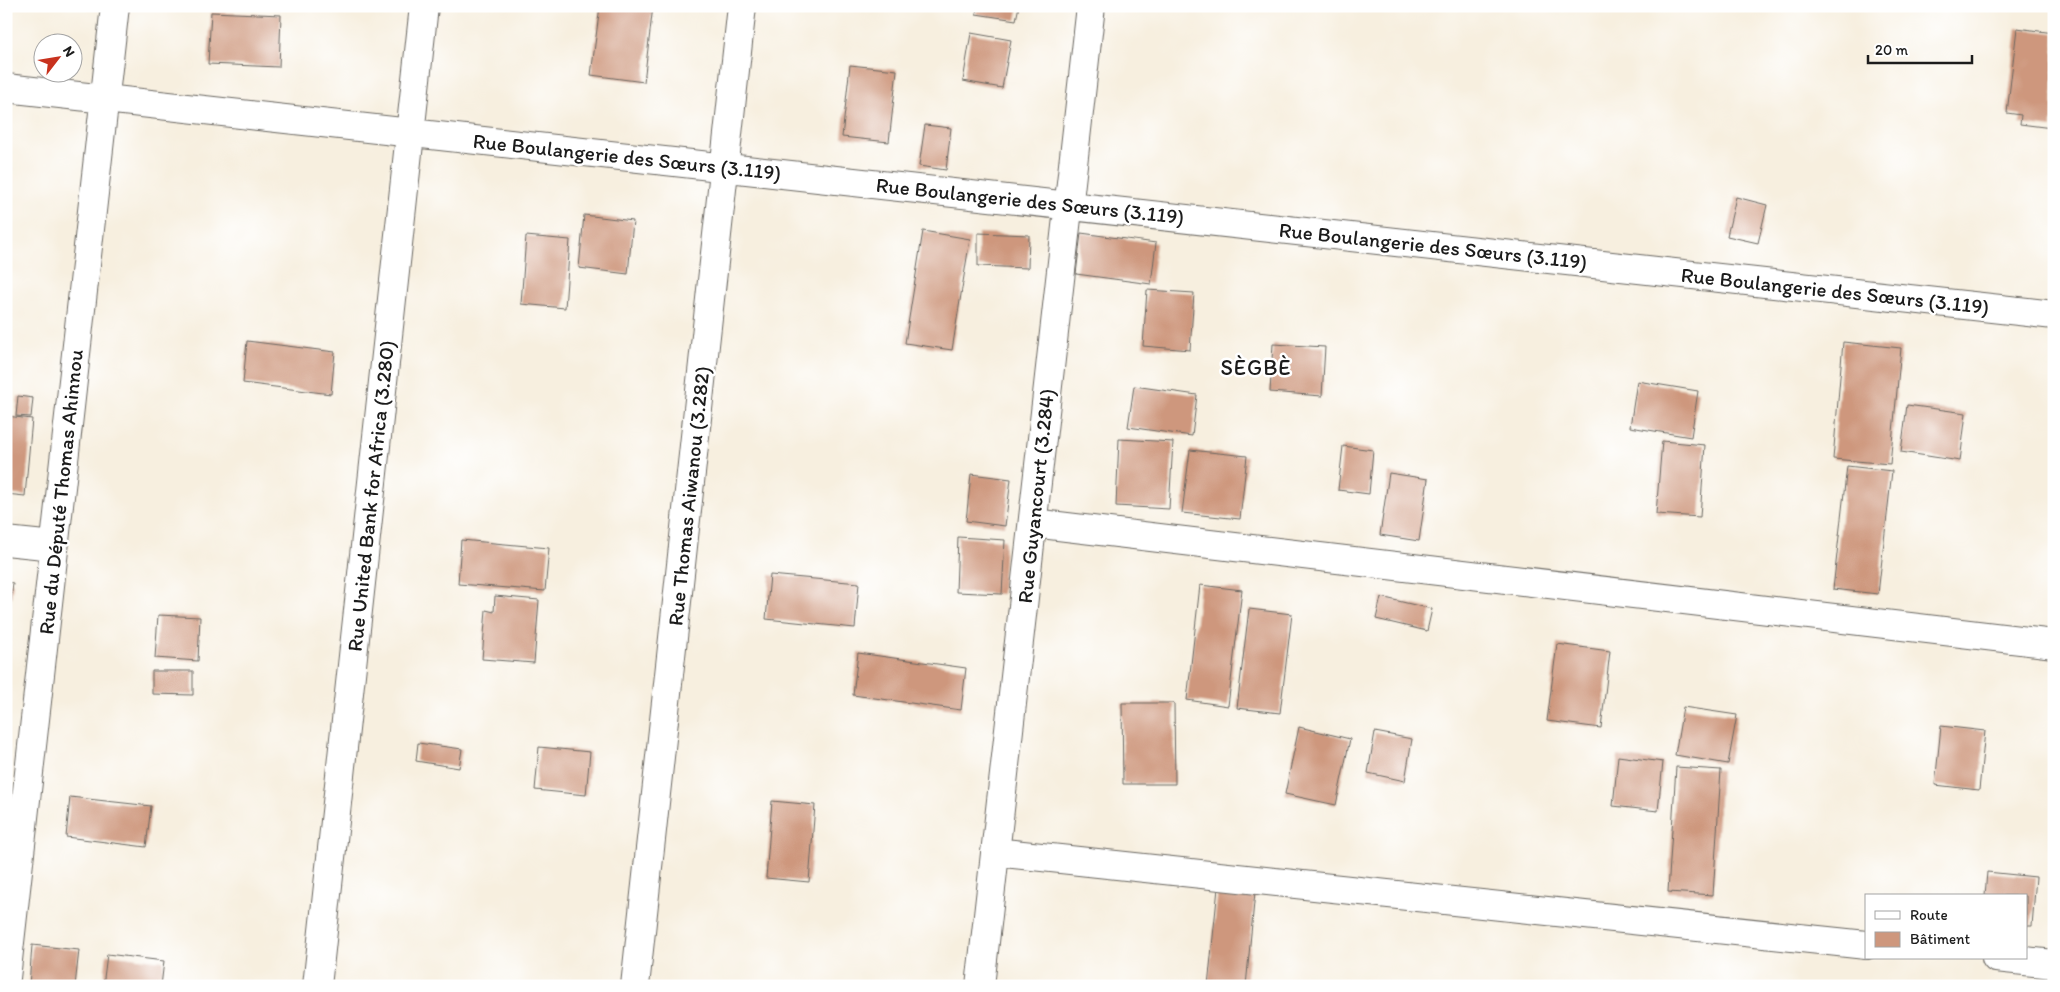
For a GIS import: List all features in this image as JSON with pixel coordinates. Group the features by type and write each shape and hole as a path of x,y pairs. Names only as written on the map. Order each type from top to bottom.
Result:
{"street":[{"name":"Rue du Député Thomas Ahinnou","path":"6,978 16,795 54,546 115,6"},
{"name":"Rue United Bank for Africa (3.280)","path":"317,986 424,6"},
{"name":"Rue Thomas Aiwanou (3.282)","path":"635,986 742,6"},
{"name":"Rue Guyancourt (3.284)","path":"980,986 1091,6"},
{"name":"Rue Boulangerie des Sœurs (3.119)","path":"6,88 2054,315"},
{"path":"1033,523 2054,644"},
{"path":"6,541 54,546"},
{"path":"995,852 1865,944"},
{"path":"2015,960 2054,964"}],"building":[{"path":"600,6 653,6 644,82 591,75"},
{"path":"977,6 1019,6 1016,20 976,14"},
{"path":"211,12 281,15 279,67 208,64"},
{"path":"2017,28 2054,33 2052,128 2020,124 2021,115 2007,113"},
{"path":"971,33 1011,40 1002,88 963,81"},
{"path":"850,65 897,70 889,142 842,137"},
{"path":"925,125 951,128 946,170 919,166"},
{"path":"1736,197 1767,205 1758,243 1727,236"},
{"path":"584,215 633,221 628,274 579,268"},
{"path":"923,231 970,239 952,350 905,343"},
{"path":"978,233 1029,235 1028,268 978,266"},
{"path":"1081,233 1156,243 1151,284 1076,274"},
{"path":"526,236 570,240 565,308 521,304"},
{"path":"1147,290 1194,293 1190,350 1143,346"},
{"path":"247,341 335,352 331,394 243,383"},
{"path":"1843,342 1901,348 1890,464 1833,459"},
{"path":"1273,344 1325,347 1322,396 1270,392"},
{"path":"1637,381 1698,391 1691,437 1630,427"},
{"path":"1134,386 1197,395 1192,436 1128,427"},
{"path":"18,396 33,398 31,417 16,416"},
{"path":"1907,405 1966,413 1960,461 1901,452"},
{"path":"6,416 32,419 25,496 6,494"},
{"path":"1119,439 1173,442 1169,509 1116,506"},
{"path":"1662,441 1705,445 1700,517 1656,514"},
{"path":"1343,446 1373,450 1369,494 1338,490"},
{"path":"1190,450 1247,456 1240,519 1182,513"},
{"path":"1847,466 1892,471 1878,594 1833,589"},
{"path":"1389,473 1428,479 1419,541 1380,535"},
{"path":"971,474 1011,479 1005,526 966,521"},
{"path":"958,537 1005,540 1002,594 956,592"},
{"path":"461,540 549,548 545,591 458,584"},
{"path":"770,575 859,583 855,628 766,619"},
{"path":"6,582 13,583 7,632 6,632"},
{"path":"1200,585 1242,590 1228,706 1187,700"},
{"path":"495,596 539,600 534,663 482,659 486,610 494,612"},
{"path":"1381,597 1432,609 1427,631 1376,619"},
{"path":"1249,609 1292,614 1280,713 1237,708"},
{"path":"158,615 200,617 198,661 155,658"},
{"path":"1557,644 1610,651 1601,728 1547,721"},
{"path":"858,653 966,668 961,710 853,695"},
{"path":"152,671 193,671 193,695 152,694"},
{"path":"1122,703 1174,703 1175,784 1123,784"},
{"path":"1683,707 1737,715 1728,764 1675,755"},
{"path":"1941,726 1985,731 1979,790 1935,785"},
{"path":"1299,727 1350,739 1336,805 1285,794"},
{"path":"1375,732 1412,739 1405,781 1368,773"},
{"path":"418,743 462,749 459,768 416,761"},
{"path":"539,747 590,752 586,795 535,790"},
{"path":"1618,756 1663,762 1658,811 1613,806"},
{"path":"1676,767 1721,770 1713,895 1668,892"},
{"path":"70,797 151,806 146,847 66,837"},
{"path":"772,801 815,805 809,882 766,878"},
{"path":"1987,872 2036,877 2032,926 2028,926 2028,894 1985,894"},
{"path":"1218,888 1255,892 1246,986 1208,986"},
{"path":"32,945 79,950 75,986 29,986"},
{"path":"107,954 164,961 161,986 103,986"}],"district":[{"name":"SÈGBÈ","path":"1256,367"}]}
